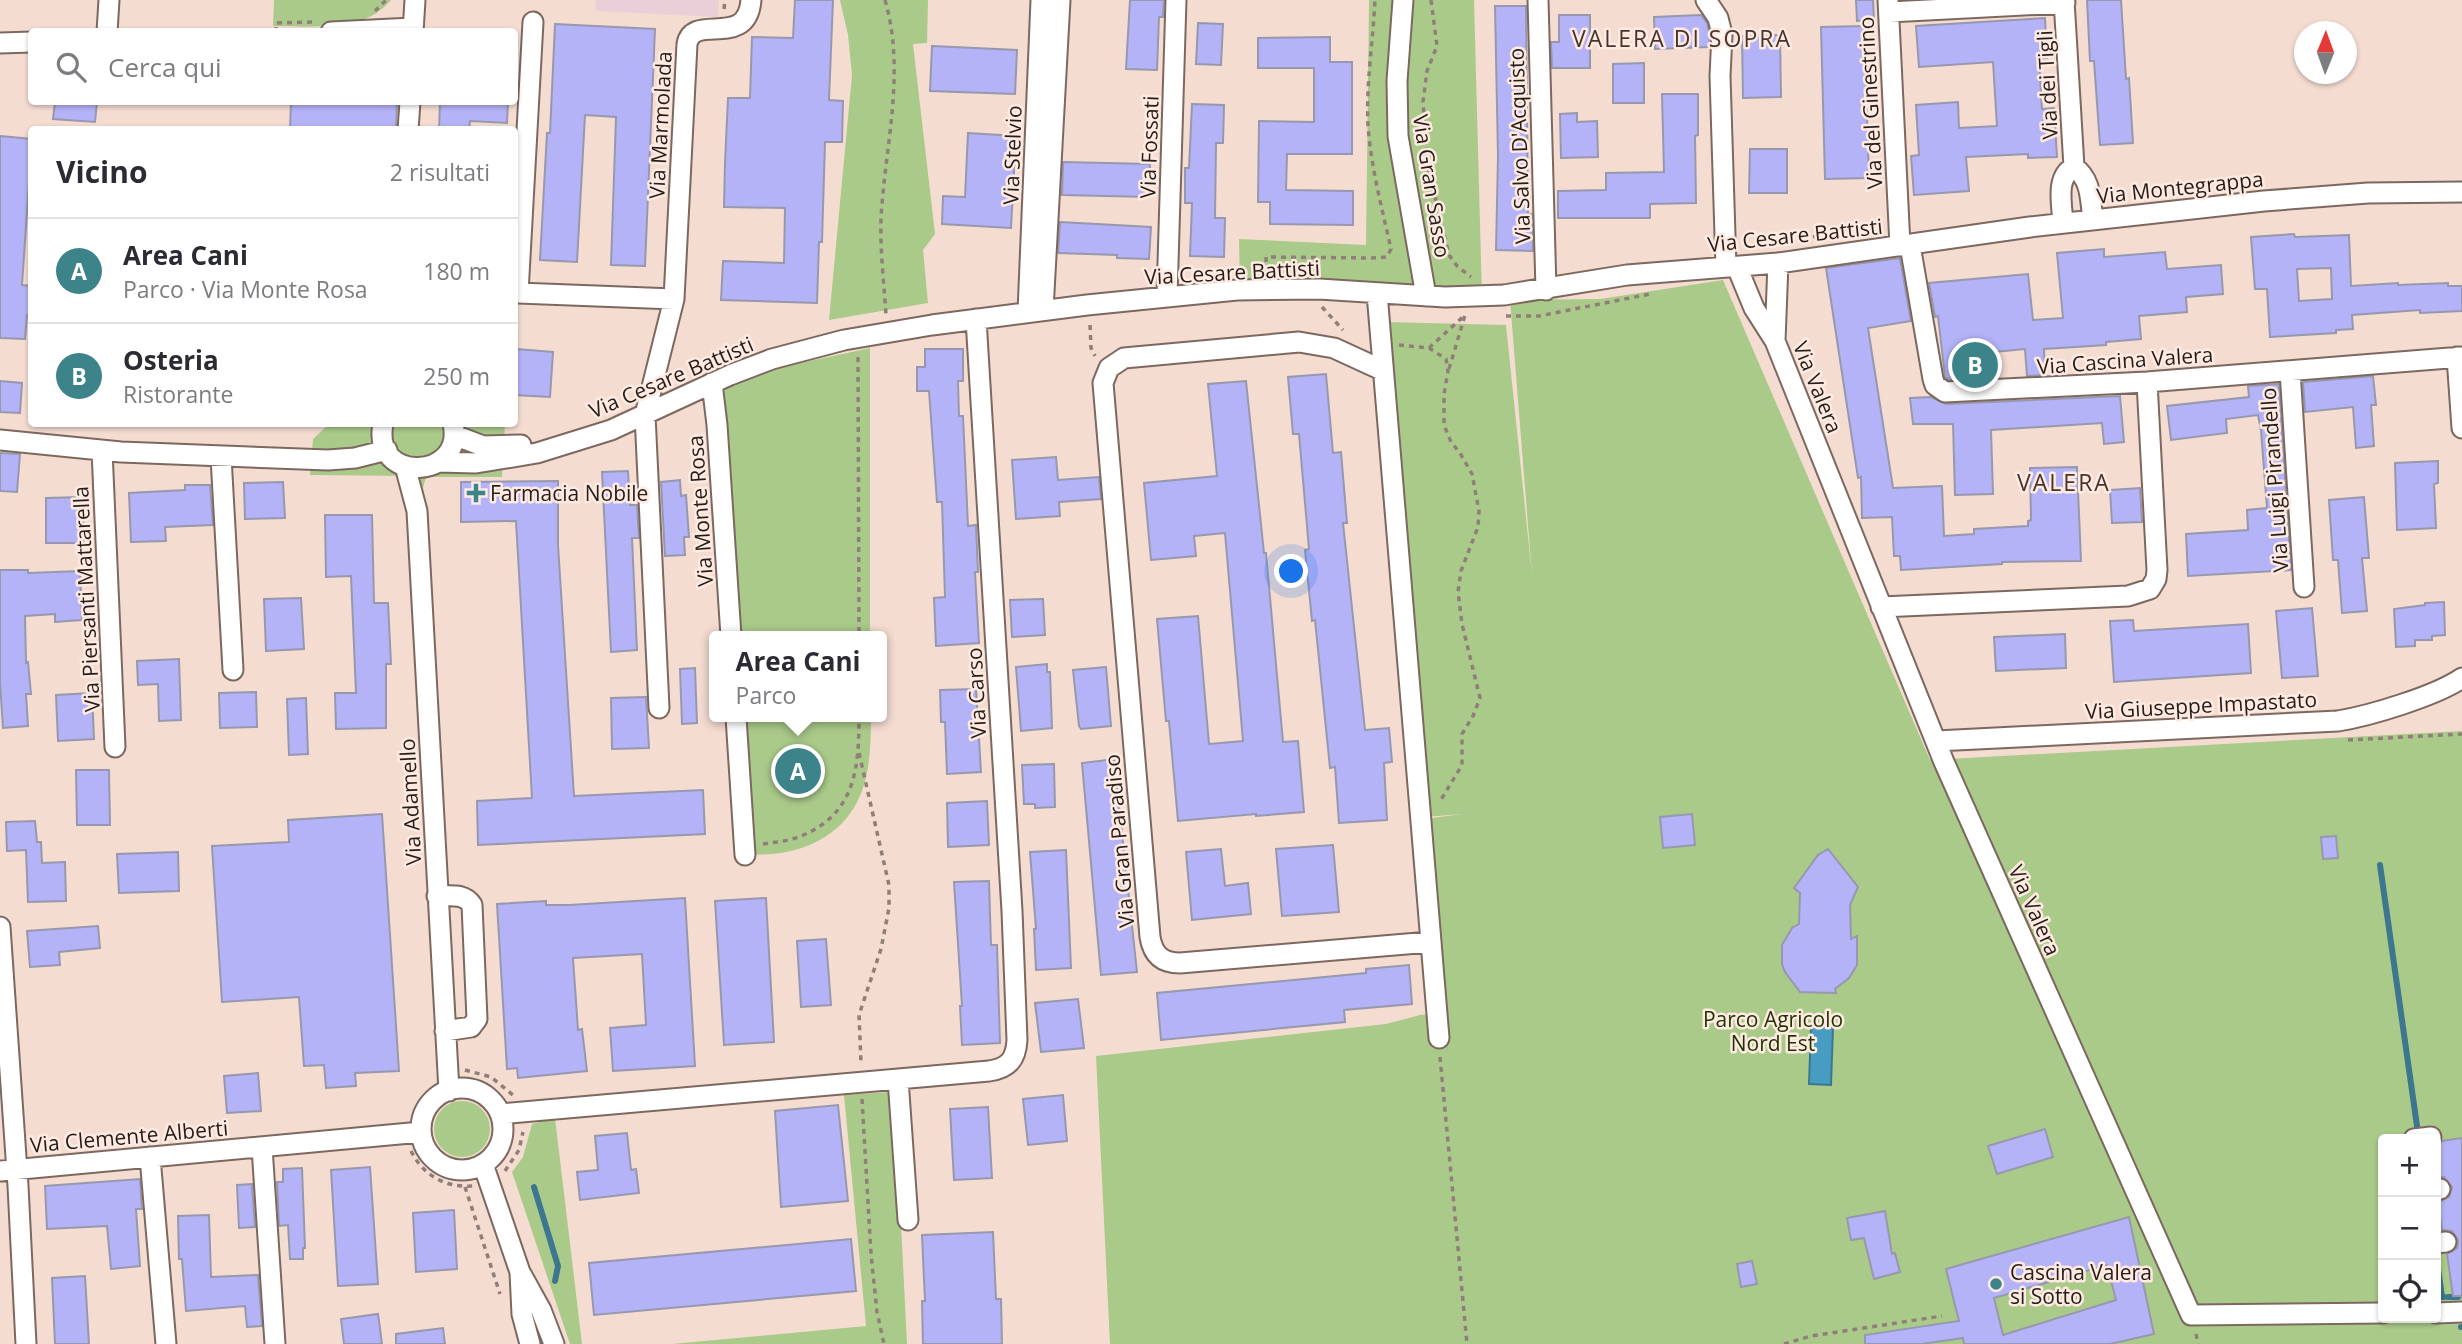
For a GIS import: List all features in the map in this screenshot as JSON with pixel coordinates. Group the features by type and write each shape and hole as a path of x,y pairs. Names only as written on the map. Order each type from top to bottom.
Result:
{"street":[{"path":"107,28 109,0"},
{"path":"413,28 415,0"},
{"name":"Via Marmolada","path":"659,708 645,415 674,299 687,40 691,34 698,31 731,28 741,24 748,15 751,0"},
{"name":"Via Stelvio","path":"1036,311 1041,0"},
{"name":"Via Stelvio","path":"1036,311 1060,0"},
{"name":"Via Fossati","path":"1167,296 1176,0"},
{"name":"Via Gran Sasso","path":"1404,0 1397,92 1398,136 1426,296"},
{"name":"Via Salvo D'Acquisto","path":"1538,0 1546,290"},
{"path":"1706,0 1718,0"},
{"path":"1706,0 1718,18 1722,34 1720,76 1732,267"},
{"path":"1889,6 2064,1"},
{"name":"Via dei Tigli","path":"2064,1 2074,167 2089,186 2092,220"},
{"name":"Via del Ginestrino","path":"1889,6 1905,245"},
{"path":"533,22 518,293 674,299"},
{"path":"0,44 28,42"},
{"path":"408,126 410,105"},
{"name":"Via dei Tigli","path":"2063,223 2062,184 2065,174 2074,167"},
{"name":"Via Montegrappa","path":"1905,245 2063,223 2305,197 2391,192 2462,192"},
{"name":"Via Cesare Battisti","path":"405,466 418,469 537,453 611,430 712,383 772,359 834,342 891,331 1167,296 1266,289 1480,297 1546,290 1618,276 1778,263 1905,245"},
{"name":"Via Cascina Valera","path":"1905,245 1932,374 1939,389 1952,393 2147,382 2460,357"},
{"name":"Via Valera","path":"1775,341 1778,263"},
{"name":"Via Valera","path":"1732,267 1775,341 1936,741 2191,1315 2378,1313"},
{"path":"1377,293 1438,1038"},
{"name":"Via Carso","path":"898,1079 996,1070 1011,1062 1016,1051 1012,911 976,319"},
{"path":"1107,371 1118,360 1129,357 1299,342 1334,348 1382,370"},
{"path":"2460,357 2462,428"},
{"name":"Via Gran Paradiso","path":"1107,371 1103,383 1150,937 1156,954 1163,960 1175,963 1430,942"},
{"name":"Via Luigi Pirandello","path":"2290,371 2304,587"},
{"path":"1881,607 2128,596 2150,589 2156,579 2157,570 2147,382"},
{"name":"Via Monte Rosa","path":"712,383 731,631"},
{"path":"383,427 382,438 387,450 405,466"},
{"name":"Via Cesare Battisti","path":"453,429 477,445 581,440"},
{"name":"Via Adamello","path":"417,511 433,465 449,450 453,429"},
{"path":"0,440 102,450 333,460 387,450"},
{"name":"Via Piersanti Mattarella","path":"102,450 115,747"},
{"path":"221,457 233,670"},
{"name":"Via Adamello","path":"405,466 417,511 449,1091"},
{"name":"Via Giuseppe Impastato","path":"1936,741 2337,721 2368,715 2449,686 2462,678"},
{"path":"736,722 744,848"},
{"path":"437,896 462,896 472,905 477,1019 471,1027 445,1031"},
{"path":"0,928 9,1169 26,1344"},
{"path":"500,1114 898,1079 908,1220"},
{"path":"486,1173 443,1165 428,1152 421,1132 422,1120 427,1108 438,1096 465,1088 481,1093 491,1100 500,1114 503,1130 486,1173 520,1272 541,1310 554,1344"},
{"name":"Via Clemente Alberti","path":"9,1169 421,1132"},
{"path":"262,1147 275,1344"},
{"path":"150,1157 166,1344"},
{"path":"520,1272 522,1314 530,1344"},
{"path":"2441,1313 2462,1312"}],"path":[{"path":"885,0 893,51 892,119 881,219 886,315"},
{"path":"1266,289 1266,257 1372,258 1387,257 1391,249 1374,176 1368,125 1368,71 1375,0"},
{"path":"1432,0 1431,13 1437,46 1422,93 1428,167 1450,255 1464,272 1479,280 1480,297"},
{"path":"1809,259 1807,238 1880,221 1883,211"},
{"path":"1321,305 1338,326 1349,334"},
{"path":"1420,822 1440,803 1462,765 1462,734 1474,716 1480,698 1465,637 1458,592 1461,571 1478,527 1479,511 1472,474 1451,442 1444,425 1444,394 1448,371 1465,315 1429,348"},
{"path":"1090,325 1091,348 1107,371"},
{"path":"1380,345 1416,345 1429,348 1446,359 1448,371"},
{"path":"858,357 859,631"},
{"path":"859,722 859,753 889,885 889,908 881,949 859,1015 871,1254 884,1344"},
{"path":"744,848 799,837 825,824 843,805 852,783 859,753"},
{"path":"1438,1038 1466,1344"},
{"path":"405,1145 410,1147 418,1163 447,1184 465,1187 486,1173 509,1167 519,1150 523,1132 521,1112 514,1096 501,1083 486,1074 462,1069"},
{"path":"465,1187 504,1305"},
{"path":"1784,1344 1811,1336 1942,1316"}],"shaded area":[{"path":"595,0 719,0 718,17 596,11"}],"green space":[{"path":"274,0 391,0 379,11 352,23 273,26"},
{"path":"840,0 928,0 927,43 913,44 935,234 923,250 928,303 829,320 852,75 848,35"},
{"path":"1369,0 1474,0 1482,297 1240,292 1239,239 1366,245"},
{"name":"Parco Agricolo Nord Est","path":"1723,280 1930,760 2462,731 2462,1344 1110,1344 1096,1056 1386,1024 1430,1014 1424,819 1462,814 1425,817 1386,322 1506,325 1532,575 1510,300 1600,299"},
{"path":"870,348 870,631 734,631 721,388 773,369"},
{"path":"326,427 505,427 502,477 426,477 417,510 409,476 310,475 313,439"},
{"path":"738,722 871,722 867,773 855,805 845,820 832,832 806,846 771,854 745,854"},
{"path":"890,1092 907,1344 672,1344 866,1326 844,1095"},
{"path":"462,1101 477,1106 485,1114 490,1129 485,1144 477,1152 462,1157 447,1152 439,1144 434,1129 439,1114 447,1106"},
{"path":"555,1118 582,1344 570,1344 512,1172 523,1157 532,1124"}],"water":[{"path":"1811,1026 1833,1027 1831,1085 1809,1084"}],"building":[{"path":"795,0 833,0 829,100 843,101 842,142 825,142 817,303 721,300 723,261 784,263 785,208 724,207 725,163 728,98 750,98 752,37 793,38"},
{"path":"1130,0 1164,0 1163,17 1159,17 1157,70 1126,69"},
{"path":"1856,0 1873,0 1874,20 1857,21"},
{"path":"2087,0 2121,0 2133,143 2100,145 2094,61 2090,61"},
{"path":"1495,6 1526,6 1528,214 1532,214 1533,251 1496,250 1498,156"},
{"path":"1559,15 1590,15 1590,68 1552,68 1551,42 1559,42"},
{"path":"1701,15 1707,23 1710,35 1709,47 1655,49 1654,17"},
{"path":"2045,18 2047,58 2039,59 2042,109 2054,108 2057,157 2028,158 2028,154 1966,157 1969,191 1914,195 1911,156 1919,155 1916,105 1958,102 1959,128 1997,126 1993,62 1919,67 1916,26"},
{"path":"1198,23 1223,24 1221,65 1196,64"},
{"path":"555,24 655,29 645,266 611,265 616,117 585,115 577,262 540,260"},
{"path":"1864,26 1869,178 1825,179 1821,27"},
{"path":"1780,35 1781,97 1743,98 1742,36"},
{"path":"1330,37 1330,62 1352,62 1352,154 1287,154 1286,190 1353,191 1353,225 1270,224 1270,202 1258,202 1259,121 1314,122 1314,68 1258,68 1258,38"},
{"path":"932,46 1017,50 1015,94 930,91"},
{"path":"1644,63 1644,103 1613,103 1613,64"},
{"path":"1662,94 1698,94 1698,135 1695,136 1696,203 1650,204 1650,218 1558,218 1558,191 1606,190 1606,173 1664,172"},
{"path":"1192,104 1224,105 1223,143 1216,143 1215,218 1225,218 1224,257 1190,256 1192,203 1185,203 1185,168 1189,168"},
{"path":"55,105 97,105 95,122 53,119"},
{"path":"291,105 397,105 396,126 290,126"},
{"path":"440,105 508,105 507,123 470,121 469,126 439,126"},
{"path":"1577,113 1577,122 1597,121 1598,157 1561,158 1560,114"},
{"path":"968,133 1016,136 1011,228 942,224 943,196 965,197"},
{"path":"0,136 28,139 28,197 22,285 28,286 28,315 25,339 0,338"},
{"path":"1750,149 1787,149 1787,193 1749,193"},
{"path":"1063,162 1150,164 1149,197 1062,195"},
{"path":"1060,222 1151,227 1149,259 1058,253"},
{"path":"2294,234 2295,237 2349,235 2351,286 2448,283 2448,286 2462,286 2462,311 2420,313 2420,310 2352,315 2353,329 2336,330 2336,333 2270,337 2267,289 2255,289 2251,237","holes":["2331,268 2332,299 2299,301 2297,269"]},
{"path":"2104,249 2104,257 2165,252 2167,269 2221,265 2223,294 2186,297 2187,312 2139,316 2141,339 2106,342 2106,345 2044,349 2045,375 2027,376 2025,349 1984,353 1986,378 1949,380 1945,377 1938,316 1935,317 1929,283 2028,274 2033,320 2063,318 2057,253"},
{"path":"1900,258 1911,321 1868,328 1893,488 1942,486 1944,536 1974,534 1974,529 2028,526 2028,521 2031,520 2030,468 2077,467 2081,561 2002,562 1901,570 1900,556 1894,556 1892,517 1862,518 1861,477 1858,478 1826,268"},
{"path":"518,349 553,352 550,397 518,395"},
{"path":"925,349 963,349 963,381 958,381 959,416 963,416 968,526 976,525 978,572 975,572 979,643 936,646 934,598 945,597 942,502 937,502 929,391 917,391 917,367 925,367"},
{"path":"1326,374 1333,453 1341,452 1347,523 1343,523 1365,730 1389,728 1392,762 1384,763 1387,820 1339,823 1335,767 1330,768 1305,550 1309,549 1299,434 1293,434 1288,377"},
{"path":"2373,376 2376,405 2371,405 2374,446 2356,448 2353,407 2305,412 2303,382"},
{"path":"0,381 22,383 20,413 0,412"},
{"path":"1246,381 1266,553 1283,742 1298,741 1304,812 1178,821 1157,619 1198,616 1209,744 1243,741 1225,533 1194,536 1196,556 1151,560 1144,483 1217,476 1208,384"},
{"path":"2279,384 2291,570 2188,576 2186,534 2248,530 2247,510 2267,508 2261,430 2258,415 2226,419 2227,433 2171,440 2167,406 2249,397 2248,386"},
{"path":"2120,396 2124,442 2104,444 2102,423 1991,430 1993,494 1955,495 1953,424 1913,424 1910,398 1931,397 1946,404"},
{"path":"0,453 20,454 17,492 0,491"},
{"path":"1056,457 1058,480 1099,477 1101,499 1059,502 1060,516 1016,519 1012,460"},
{"path":"2438,461 2438,483 2434,484 2436,528 2397,530 2395,463"},
{"path":"628,471 630,505 637,505 639,538 632,538 637,650 611,652 602,472"},
{"path":"680,480 681,496 686,495 689,537 684,537 685,555 665,556 661,482"},
{"path":"558,481 558,545 574,796 703,790 705,834 478,845 477,801 532,798 516,521 461,522 461,482"},
{"path":"283,482 285,518 245,519 244,483"},
{"path":"185,485 210,485 213,525 165,527 166,541 131,542 129,493 185,490"},
{"path":"2140,488 2142,522 2112,523 2110,490"},
{"path":"83,497 84,543 46,543 46,498"},
{"path":"2364,497 2369,558 2362,558 2367,611 2342,613 2338,560 2333,560 2329,500"},
{"path":"325,515 372,515 374,603 388,603 391,664 386,664 386,728 336,729 335,693 356,693 351,576 326,577"},
{"path":"0,570 28,570 28,573 80,571 82,620 55,622 55,614 25,616 26,663 28,662 31,694 26,694 28,726 3,728 0,683"},
{"path":"301,598 304,649 266,651 264,599"},
{"path":"1043,599 1045,635 1012,637 1010,600"},
{"path":"2444,602 2445,635 2432,636 2432,640 2415,640 2415,646 2396,647 2394,609"},
{"path":"2312,608 2318,676 2282,678 2276,611"},
{"path":"2133,620 2134,631 2248,624 2251,673 2114,682 2110,621"},
{"path":"2065,634 2066,668 1996,671 1994,637"},
{"path":"179,659 181,720 159,721 158,684 138,685 137,661"},
{"path":"1047,664 1047,672 1050,672 1052,728 1021,731 1016,667"},
{"path":"1106,667 1111,726 1081,729 1073,670"},
{"path":"695,668 697,723 682,724 680,669"},
{"path":"976,689 981,772 947,774 945,722 941,722 940,690"},
{"path":"256,692 257,727 220,728 219,693"},
{"path":"92,693 94,739 58,741 56,695"},
{"path":"646,697 649,748 612,749 611,698"},
{"path":"306,698 308,754 289,755 287,699"},
{"path":"1114,759 1137,972 1101,975 1082,763"},
{"path":"1054,764 1055,807 1035,808 1035,804 1024,804 1022,765"},
{"path":"76,770 109,770 110,825 77,825"},
{"path":"987,801 989,845 948,847 947,803"},
{"path":"382,814 399,1071 355,1073 356,1086 326,1088 324,1065 304,1066 299,997 222,1002 212,846 289,842 288,820"},
{"path":"1692,814 1695,845 1663,848 1660,817"},
{"path":"35,821 37,842 41,842 42,863 65,862 66,901 28,902 26,850 7,851 6,822"},
{"path":"2336,836 2338,858 2323,859 2321,837"},
{"path":"1333,845 1339,912 1282,916 1276,849"},
{"path":"1221,849 1225,886 1248,883 1251,914 1192,920 1186,852"},
{"path":"1828,849 1858,887 1850,905 1851,939 1857,936 1857,965 1849,978 1835,989 1836,993 1800,992 1785,972 1782,945 1792,928 1799,924 1800,893 1794,888 1818,855"},
{"path":"1066,850 1071,968 1036,970 1030,852"},
{"path":"178,852 179,891 119,893 117,854"},
{"path":"989,881 991,945 997,945 1000,1043 962,1045 954,882"},
{"path":"685,898 695,1066 613,1071 610,1028 646,1025 642,954 573,958 578,1030 582,1029 587,1071 518,1078 517,1068 507,1069 497,904 546,901 546,905 569,905"},
{"path":"766,898 774,1042 724,1045 715,901"},
{"path":"98,926 100,948 59,952 60,965 30,967 27,931"},
{"path":"826,939 831,1005 801,1007 797,941"},
{"path":"1409,965 1412,1004 1344,1010 1345,1022 1161,1040 1157,993 1366,973 1366,969"},
{"path":"1078,999 1084,1048 1041,1052 1035,1003"},
{"path":"258,1073 261,1111 227,1113 224,1076"},
{"path":"1063,1095 1067,1141 1028,1145 1023,1099"},
{"path":"838,1105 848,1201 781,1207 775,1111"},
{"path":"988,1107 992,1178 954,1180 950,1109"},
{"path":"2045,1129 2053,1157 1997,1174 1988,1146"},
{"path":"627,1133 631,1170 636,1169 639,1193 580,1200 577,1172 598,1170 595,1136"},
{"path":"2462,1138 2462,1296 2453,1296 2447,1254 2457,1248 2458,1240 2452,1231 2442,1230 2441,1223 2441,1201 2449,1197 2452,1187 2441,1177 2442,1141"},
{"path":"370,1167 378,1284 338,1286 331,1170"},
{"path":"302,1168 305,1248 303,1259 290,1259 288,1225 279,1226 277,1182 283,1182 283,1169"},
{"path":"140,1179 142,1209 136,1209 140,1266 111,1269 107,1226 47,1229 45,1186"},
{"path":"252,1184 255,1227 239,1228 237,1185"},
{"path":"454,1210 457,1269 416,1272 413,1213"},
{"path":"1885,1211 1892,1254 1895,1253 1900,1272 1874,1279 1864,1238 1851,1240 1847,1218"},
{"path":"209,1215 211,1277 258,1275 262,1326 247,1327 245,1306 186,1311 182,1259 179,1259 178,1216"},
{"name":"Cascina Valera si Sotto","path":"2129,1217 2154,1334 2110,1344 1964,1344 1963,1338 1922,1344 1865,1344 1865,1335 1959,1321 1946,1269","holes":["2107,1265 2116,1300 2003,1335 1994,1298"]},
{"path":"993,1232 996,1299 1001,1299 1002,1344 923,1344 922,1301 925,1301 922,1235"},
{"path":"851,1239 856,1291 594,1315 589,1263"},
{"path":"1752,1261 1757,1284 1741,1287 1737,1264"},
{"path":"85,1276 89,1344 55,1344 52,1278"},
{"path":"378,1314 382,1344 344,1344 341,1319"},
{"path":"443,1328 445,1344 396,1344 396,1334"}],"waterway":[{"path":"2380,865 2418,1133"},
{"path":"534,1187 558,1266 555,1281"},
{"path":"2437,1260 2444,1297"},
{"path":"2448,1297 2458,1297"}],"place":[{"name":"Osteria","path":"1975,365"},
{"name":"Farmacia Nobile","path":"476,493"},
{"name":"Area Cani","path":"798,771"},
{"name":"Cascina Valera si Sotto","path":"1996,1284"}],"district":[{"name":"VALERA DI SOPRA","path":"1682,38"},
{"name":"VALERA","path":"2064,482"}]}
